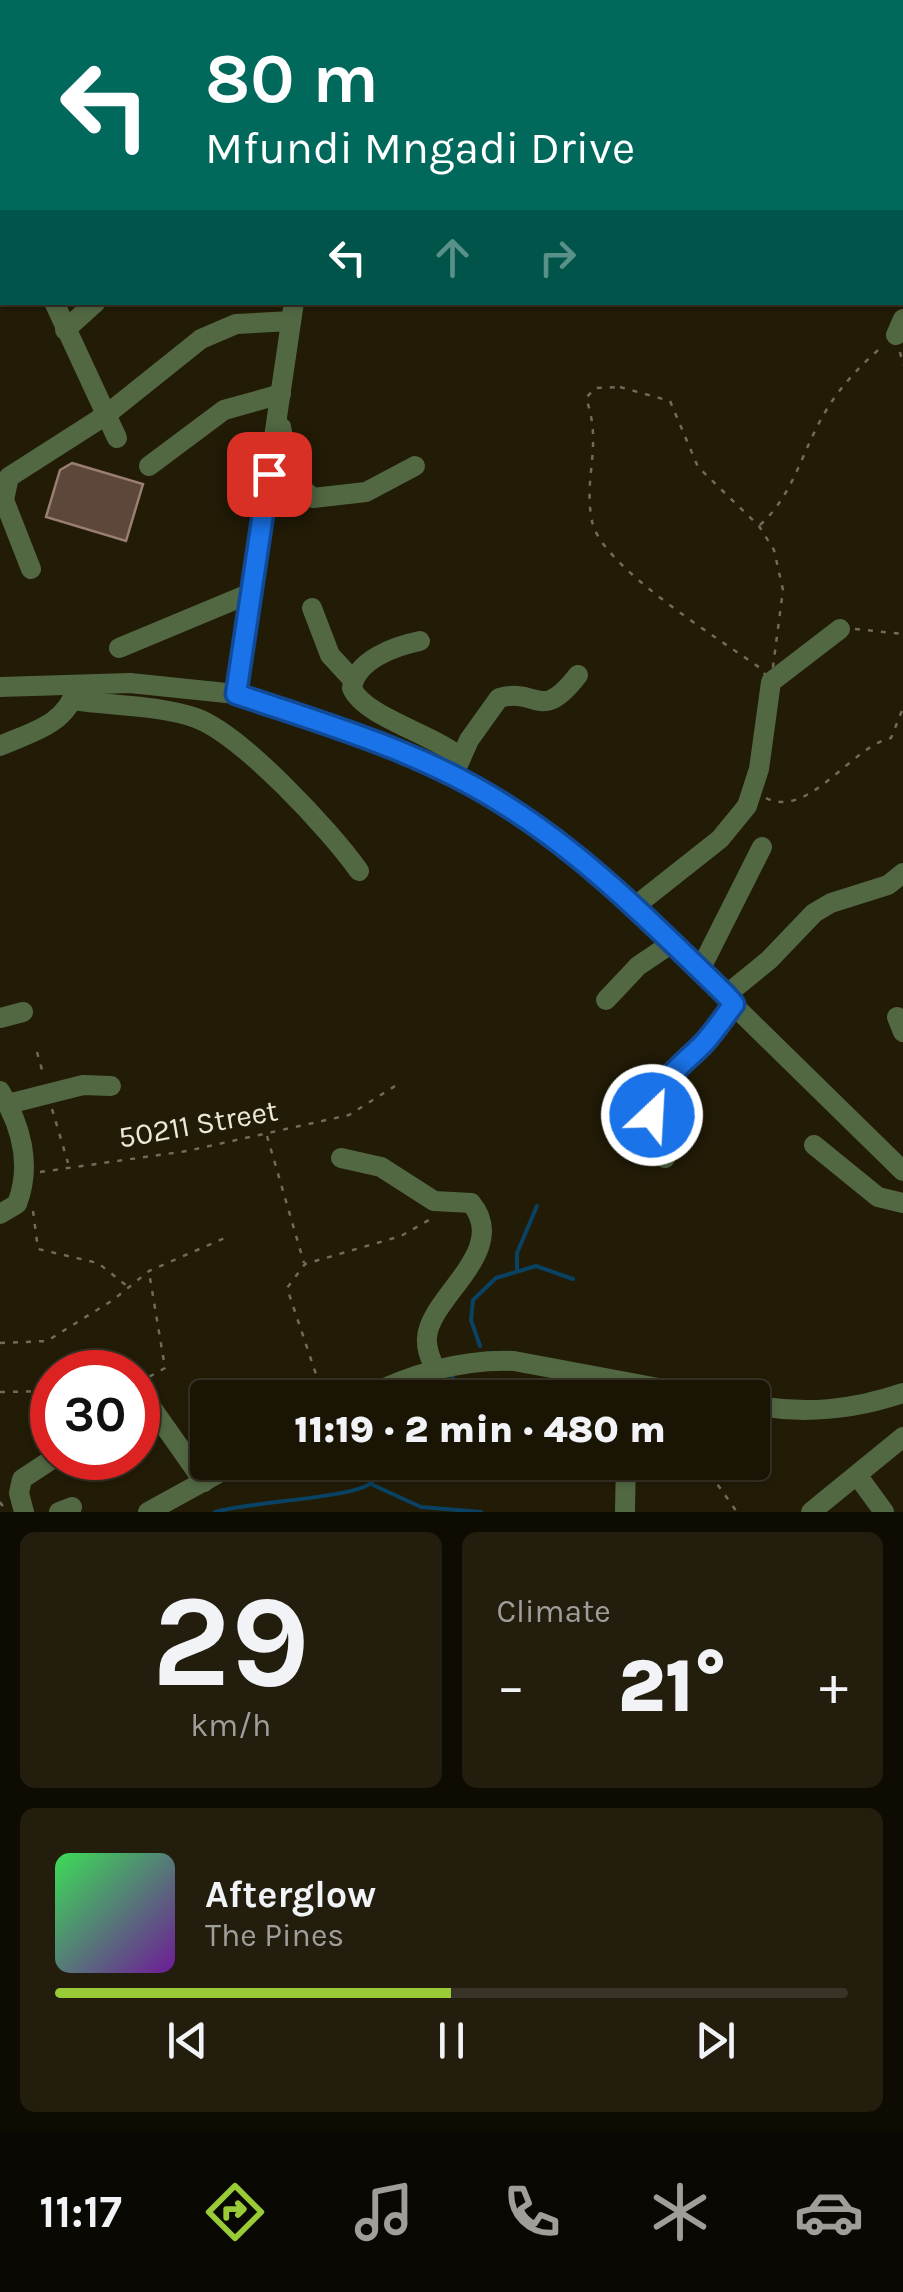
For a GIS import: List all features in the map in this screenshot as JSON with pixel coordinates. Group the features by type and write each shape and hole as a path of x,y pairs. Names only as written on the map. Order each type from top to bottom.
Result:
{"street":[{"path":"55,305 117,438"},
{"path":"65,330 93,305"},
{"path":"30,569 4,500 6,481 106,415 200,339 236,324 292,312 236,694"},
{"path":"279,404 290,479 313,498 366,492 415,466"},
{"path":"149,466 224,410 279,404"},
{"path":"118,648 252,593"},
{"path":"312,608 330,654 353,680 354,695 361,703 425,734 457,767 554,838 634,906 903,1170"},
{"path":"634,906 737,822 754,788 771,682 840,630"},
{"path":"353,680 376,658 420,641"},
{"path":"457,767 499,698 548,702 565,692 578,675"},
{"path":"0,687 75,691 181,686 236,694 457,767"},
{"path":"0,746 52,723 75,691"},
{"path":"75,691 205,722 310,810 359,871"},
{"path":"700,970 762,847"},
{"path":"665,1158 653,1122 655,1100 675,1068 706,1041 730,999 814,913 831,903 888,885 903,873"},
{"path":"606,1000 638,966 672,943"},
{"path":"0,1018 22,1012"},
{"path":"0,1214 17,1204 24,1176 22,1141 4,1098 83,1085 111,1086"},
{"path":"814,1144 878,1197 903,1203"},
{"path":"341,1158 370,1162 427,1198 471,1202 478,1212 481,1230 475,1254 428,1330 427,1346 435,1369"},
{"path":"408,1380 435,1369 483,1360 514,1361 587,1380"},
{"path":"770,1407 816,1412 863,1406 903,1393"},
{"path":"160,1420 204,1482"},
{"path":"811,1512 903,1437"},
{"path":"24,1512 19,1492 22,1479 30,1474"},
{"path":"857,1476 884,1512"},
{"path":"148,1512 208,1480"},
{"path":"625,1510 626,1480"}],"path":[{"path":"758,526 776,510 818,425 850,376 899,327"},
{"path":"620,386 670,402 698,467 758,526 774,550 783,590 771,682 760,668 620,565 595,533 589,497 596,440 588,391 620,386"},
{"path":"840,630 903,634"},
{"path":"754,788 766,800 777,803 813,792 878,742 891,738 903,708"},
{"name":"50211 Street","path":"24,1176 68,1165 187,1151 349,1115 394,1086"},
{"path":"266,1134 305,1264"},
{"path":"34,1212 38,1249 98,1263 129,1288"},
{"path":"318,1380 287,1288 305,1264 402,1236 441,1213"},
{"path":"0,1343 47,1341 129,1288 148,1271 227,1237"},
{"path":"148,1271 165,1368 160,1371"},
{"path":"0,1392 30,1391"},
{"path":"714,1480 737,1512"},
{"path":"0,1502 6,1512"}],"building":[{"path":"72,463 143,484 126,541 46,517 60,470"}],"waterway":[{"path":"517,1270 517,1253 537,1206"},
{"path":"480,1346 471,1320 473,1300 496,1278 536,1266 573,1279"},
{"path":"215,1512 344,1492 374,1480"},
{"path":"373,1485 421,1507 481,1512"}],"route":[{"path":"269,474 236,694 385,744 503,803 554,838 615,889 726,995 734,1004 706,1041 675,1068 655,1100 652,1115"}]}
